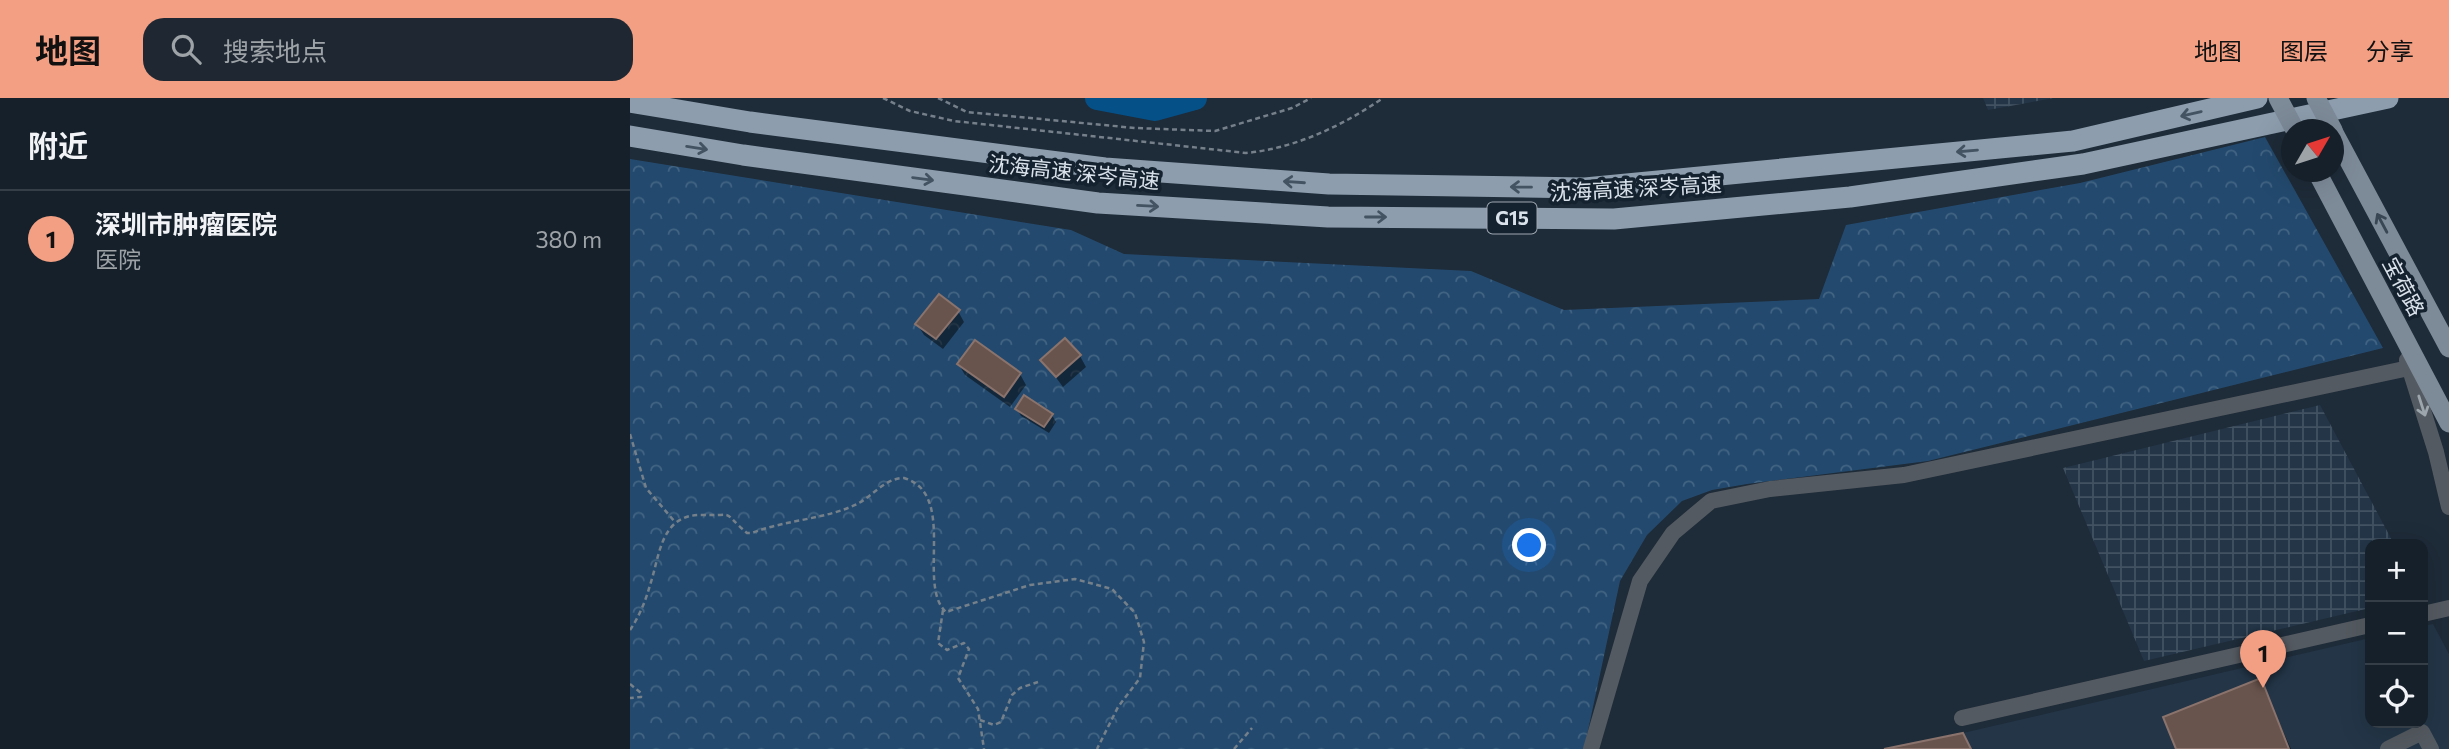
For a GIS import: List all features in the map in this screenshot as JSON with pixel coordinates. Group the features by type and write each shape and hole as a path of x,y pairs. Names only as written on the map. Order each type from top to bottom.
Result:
{"highway":[{"name":"沈海高速 深岑高速","path":"630,103 750,122 1105,169 1329,184 1585,188 2073,141 2258,98"},
{"name":"沈海高速 深岑高速","path":"630,136 1098,203 1328,217 1614,219 1850,197 2083,164 2388,98"}],"main road":[{"path":"2278,98 2289,119"},
{"name":"宝荷路","path":"2316,98 2327,119"},
{"name":"宝荷路","path":"2344,150 2449,348"},
{"name":"宝荷路","path":"2321,182 2449,423"}],"street":[{"path":"2393,318 2436,452 2449,507"},
{"path":"1591,749 1640,581 1672,533 1711,501 1770,489 1903,475 2409,368"},
{"path":"2428,613 2449,608"},
{"path":"1962,718 2365,626"},
{"path":"2388,749 2422,732 2431,749"}],"path":[{"path":"883,98 910,111 954,121 1246,153 1276,150 1340,125 1383,98"},
{"path":"937,98 967,112 1135,128 1214,131 1292,108 1311,98"},
{"path":"630,434 646,488 675,522"},
{"path":"630,629 650,585 661,541 675,522 685,516 725,513 736,519 747,533 752,533 846,509 897,478 912,480 930,509 934,535 936,599 943,609 953,612 1030,585 1075,579 1112,589 1135,613 1144,642 1140,678 1118,707 1097,749"},
{"path":"943,609 938,643 947,650 964,643 967,645 967,658 958,678 975,702 984,749"},
{"path":"980,720 994,725 1001,722 1012,695 1020,688 1038,682"},
{"path":"630,684 641,693 641,697 630,698"},
{"path":"1234,749 1252,728"}],"shaded area":[{"path":"1983,98 2054,98 1988,110"},
{"path":"2320,405 2391,539 2365,539 2365,609 2144,661 2063,468"},
{"path":"2433,624 2449,654 2449,749 1971,749 1963,733 2365,639 2365,728 2428,728 2428,625"}],"green space":[{"path":"2265,137 2281,166 2281,182 2290,182 2383,348 1928,461 1747,484 1712,490 1682,501 1647,535 1620,581 1584,749 630,749 630,159 1071,230 1124,254 1471,271 1564,310 1819,299 1846,225 2080,183"}],"building":[{"path":"939,294 960,310 936,339 915,324"},
{"path":"1065,338 1081,355 1056,377 1040,360"},
{"path":"975,340 1021,373 1004,397 957,364"},
{"path":"1024,395 1053,414 1044,427 1015,409"},
{"path":"2261,678 2289,749 2176,749 2163,717"},
{"path":"1963,733 1971,749 1884,749"}],"waterway":[{"path":"1097,98 1155,109 1195,98"}],"place":[{"name":"深圳市肿瘤医院","path":"2263,688"}]}
